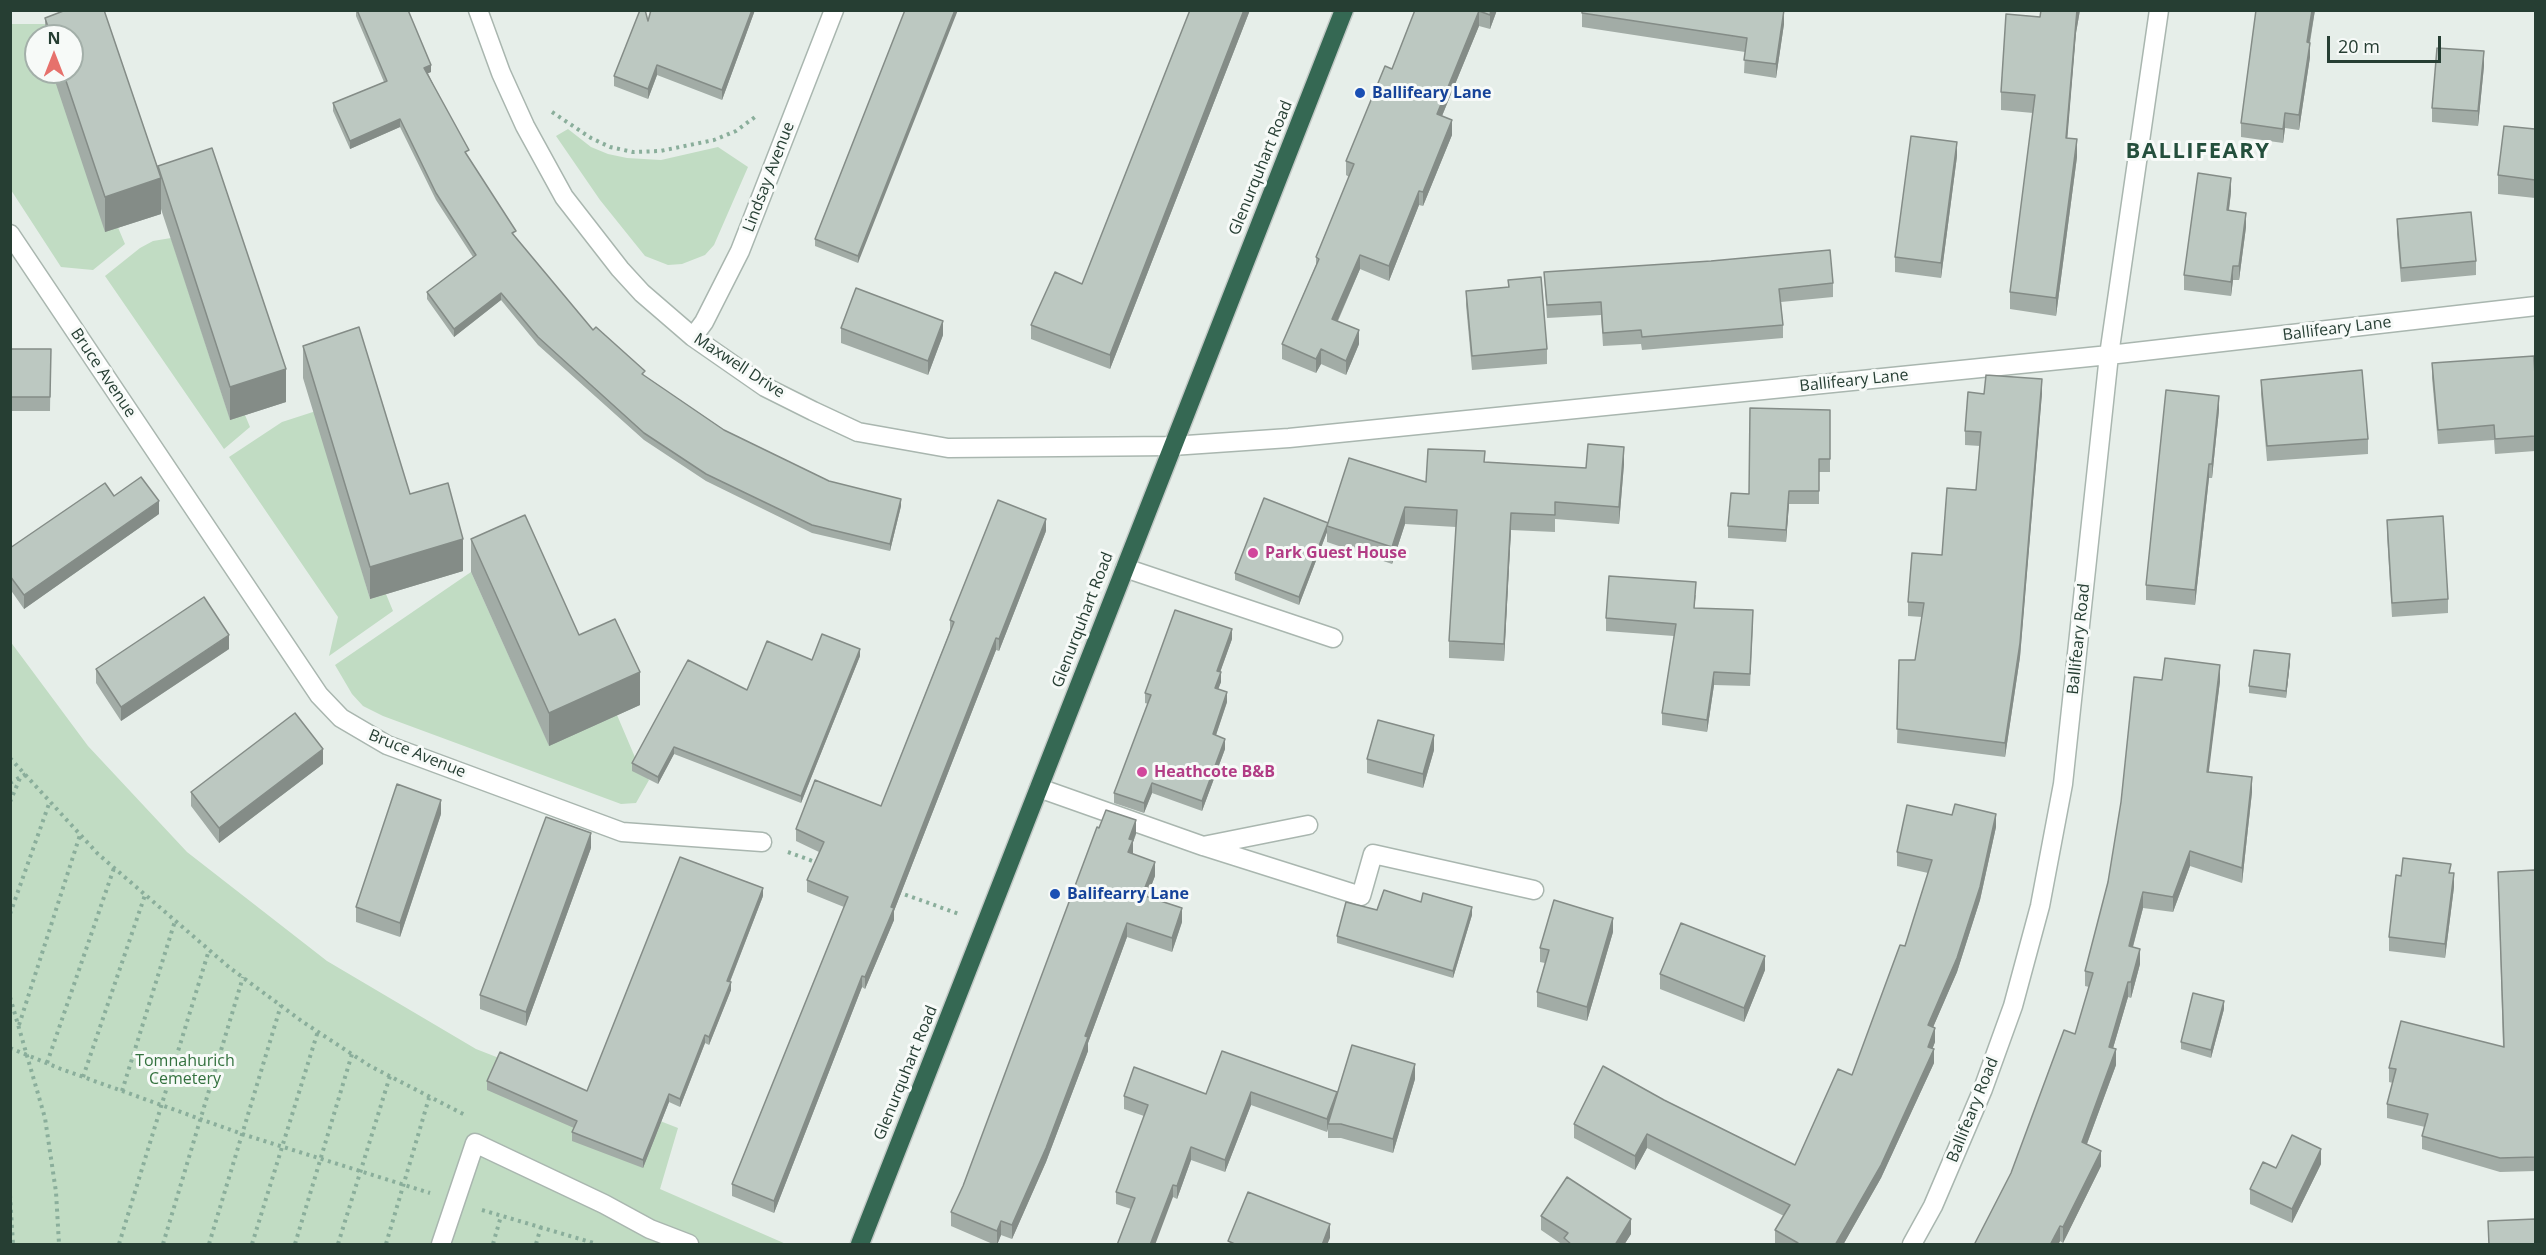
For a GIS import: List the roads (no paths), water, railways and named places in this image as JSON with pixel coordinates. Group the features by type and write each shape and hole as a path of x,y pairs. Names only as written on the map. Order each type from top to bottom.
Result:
{"highway":[{"name":"Glenurquhart Road","path":"866,1243 986,924 1344,10"}],"street":[{"name":"Maxwell Drive","path":"478,10 501,73 525,126 564,197 620,269 642,293 693,338 765,387 858,432 948,448 1172,446"},
{"name":"Lindsay Avenue","path":"693,338 730,274 740,251 834,10"},
{"name":"Ballifeary Road","path":"1912,1245 1933,1206 1983,1089 2013,1006 2040,906 2063,784 2109,355 2159,10"},
{"name":"Bruce Avenue","path":"10,234 319,695 341,718 387,745 622,832 762,842"},
{"name":"Ballifeary Lane","path":"1172,446 1289,438 2109,355 2535,306"},
{"path":"1125,568 1333,638"},
{"path":"1039,788 1203,846 1361,896 1373,854 1534,890"},
{"path":"1203,846 1308,825"},
{"path":"441,1245 476,1143 604,1204 650,1229 689,1245"}],"place":[{"name":"Ballifeary Lane","path":"1360,93"},
{"name":"Park Guest House","path":"1253,553"},
{"name":"Heathcote B&B","path":"1142,772"},
{"name":"Balifearry Lane","path":"1055,894"}],"district":[{"name":"BALLIFEARY","path":"2198,152"}],"park label":[{"name":"Tomnahurich Cemetery","path":"185,1070"}]}
